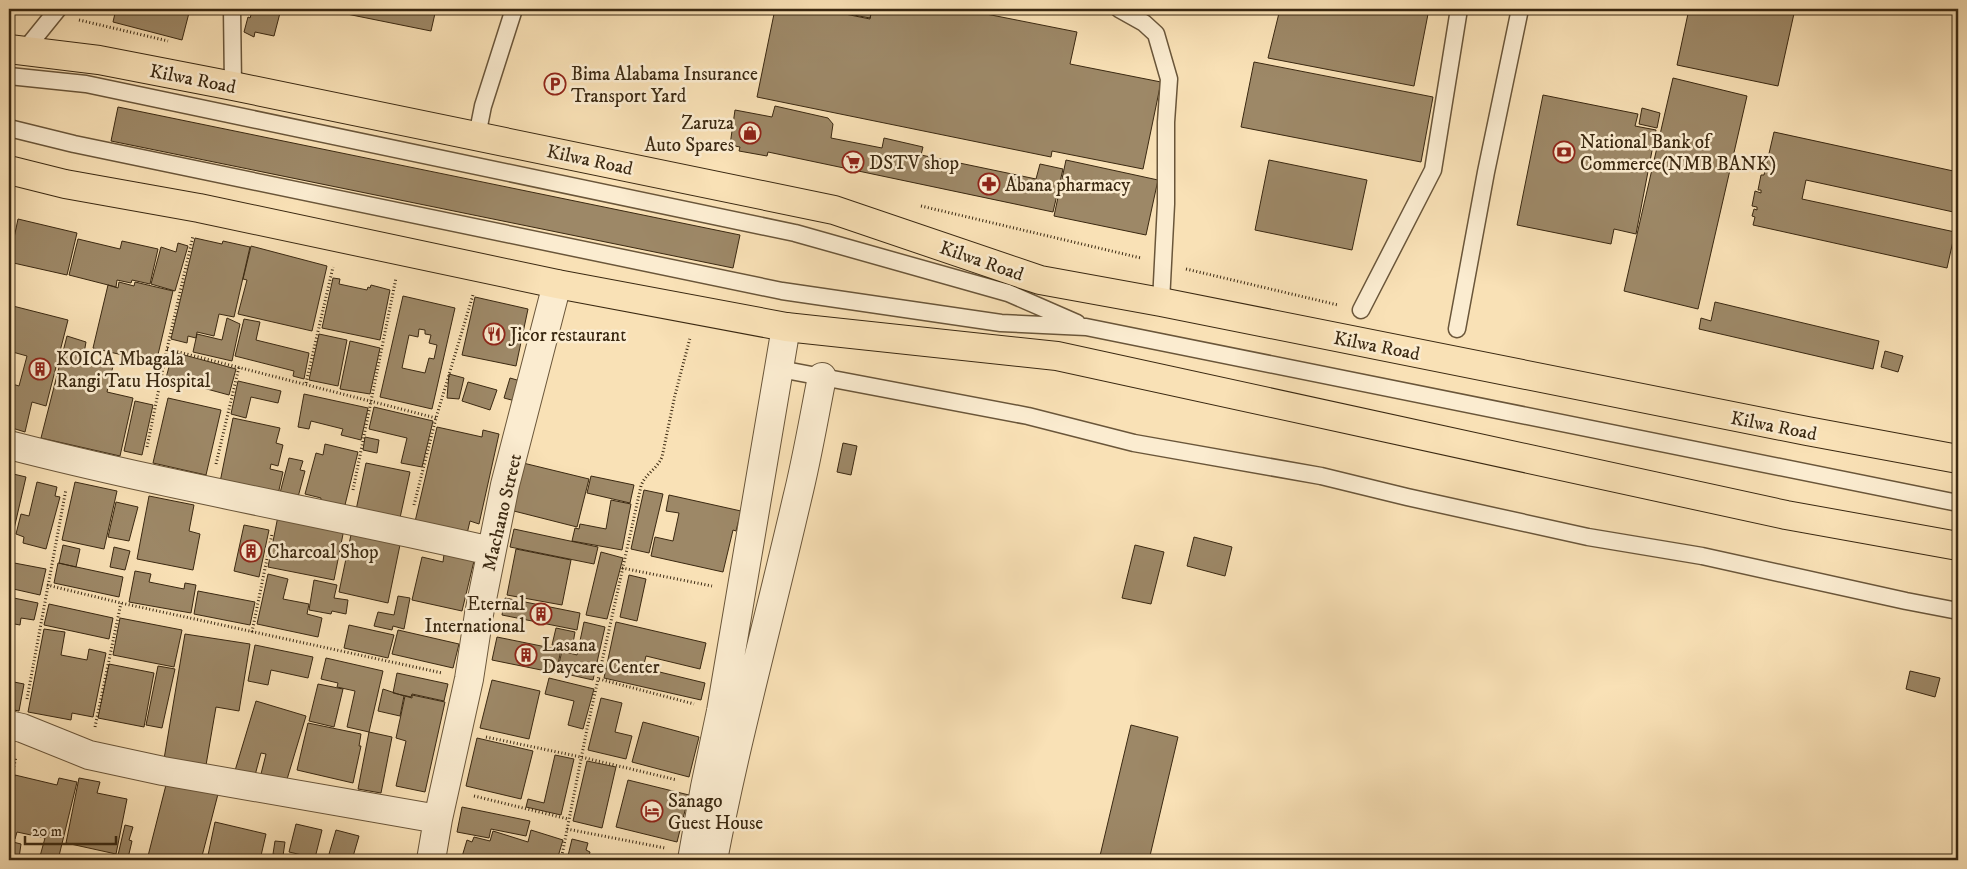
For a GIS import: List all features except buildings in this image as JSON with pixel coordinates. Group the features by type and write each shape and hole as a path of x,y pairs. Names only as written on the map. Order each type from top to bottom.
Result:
{"highway":[{"name":"Kilwa Road","path":"16,50 99,60 233,86 834,210 1040,280 1161,302 1807,432 1958,459"},
{"path":"9,170 65,184 199,208 557,284 786,328 1057,356 1786,515 1958,546"}],"street":[{"name":"Machano Street","path":"431,860 438,819 469,679 491,550 505,485 557,284"},
{"path":"699,858 705,787 721,711 786,328"},
{"path":"699,858 726,793 798,496 822,377"},
{"path":"9,445 141,477 491,550"},
{"path":"15,726 90,755 163,771 438,819"}],"lane":[{"path":"232,9 233,86"},
{"path":"477,136 483,106 514,9"},
{"path":"1119,9 1144,23 1156,34 1169,79 1161,302"},
{"path":"1361,310 1433,170 1460,9"},
{"path":"1457,330 1486,172 1520,9"},
{"path":"16,50 56,11"},
{"path":"9,76 86,84 796,233 1008,293 1086,327"},
{"path":"9,128 74,144 782,292 1001,323 1086,327 1958,503"},
{"path":"780,369 1028,416 1134,443 1321,476 1588,537 1702,556 1958,611"}],"path":[{"path":"56,11 178,44"},
{"path":"912,204 1361,310"},
{"path":"141,477 167,349 199,208"},
{"path":"306,383 340,238"},
{"path":"346,520 402,251"},
{"path":"408,532 436,418 470,308 479,267"},
{"path":"561,860 581,757 641,486 647,475 659,463 662,457 675,395 697,310"},
{"path":"167,349 306,383 436,418"},
{"path":"210,491 239,367"},
{"path":"15,726 47,585 72,461"},
{"path":"252,632 278,506"},
{"path":"622,568 742,591"},
{"path":"47,585 469,679"},
{"path":"90,755 121,603"},
{"path":"598,679 721,711"},
{"path":"458,732 581,757 705,787"},
{"path":"446,789 568,818"},
{"path":"567,829 699,858"}],"place":[{"name":"Bima Alabama Insurance Transport Yard","path":"555,84"},
{"name":"Zaruza Auto Spares","path":"750,133"},
{"name":"National Bank of Commerce(NMB BANK)","path":"1564,152"},
{"name":"DSTV shop","path":"853,162"},
{"name":"Abana pharmacy","path":"989,184"},
{"name":"Jicor restaurant","path":"494,334"},
{"name":"KOICA Mbagala Rangi Tatu Hospital","path":"40,369"},
{"name":"Charcoal Shop","path":"251,551"},
{"name":"Eternal International","path":"541,614"},
{"name":"Lasana Daycare Center","path":"526,655"},
{"name":"Sanago Guest House","path":"652,811"}]}
